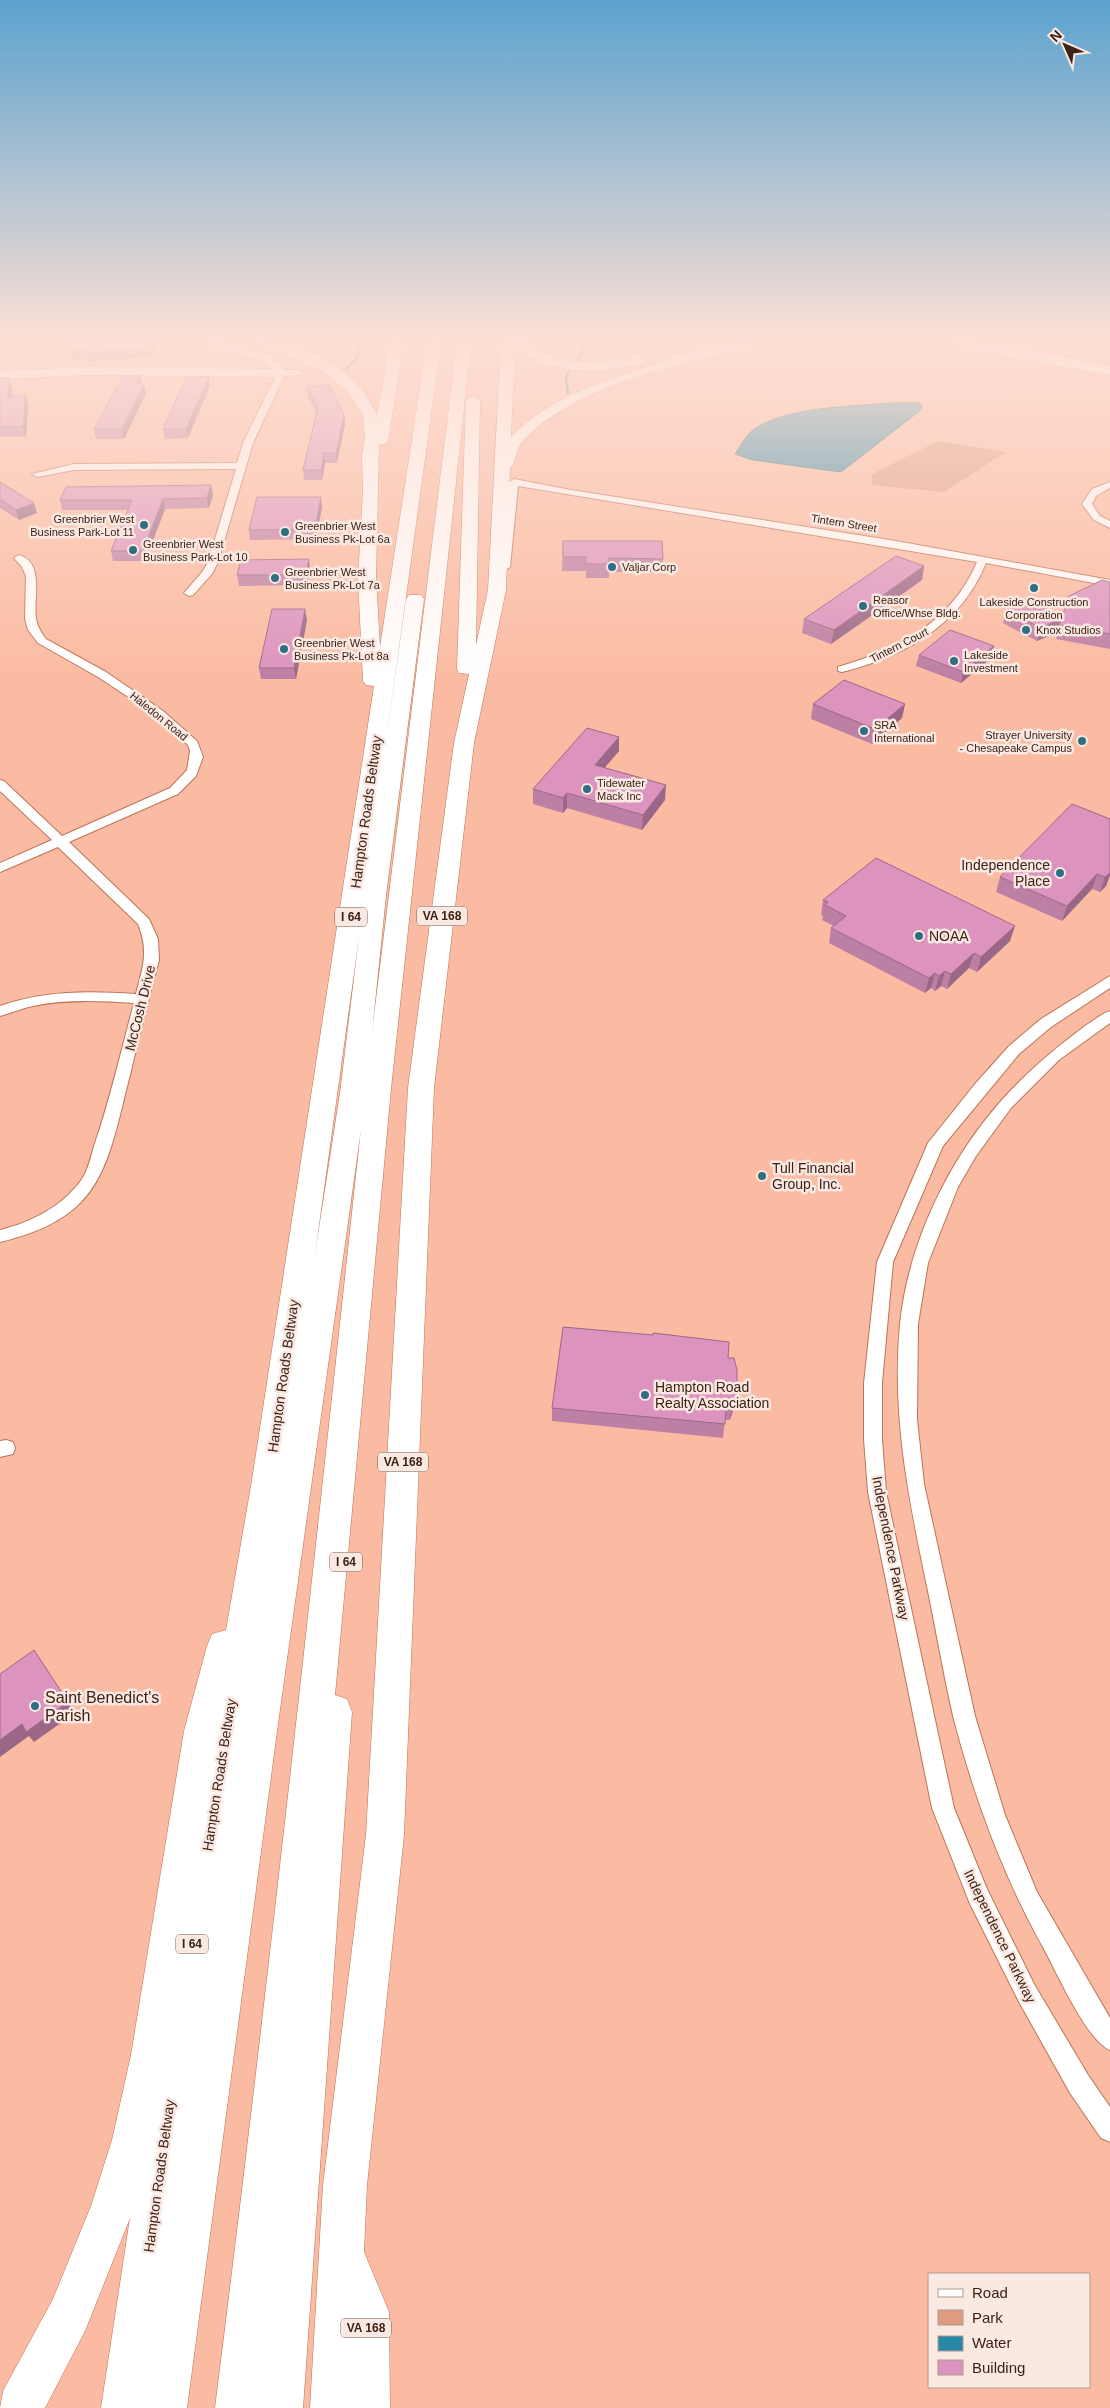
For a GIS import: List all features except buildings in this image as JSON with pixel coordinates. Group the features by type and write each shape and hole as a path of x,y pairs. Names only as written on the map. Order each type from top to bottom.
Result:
{"highway":[{"path":"372,454 367,579 376,742"},
{"path":"371,491 377,454"},
{"name":"Hampton Roads Beltway","path":"124,2408 197,1911 268,1480 418,454"},
{"path":"164,2408 260,1724 353,1093 375,896 434,454"},
{"path":"238,2408 313,1738 378,1089 451,454"},
{"name":"I 64","path":"280,2408 371,1236 460,454"},
{"path":"464,743 472,454"},
{"name":"VA 168","path":"367,2408 366,2312 341,2253 345,2185 385,1835 421,1088 464,743 497,590 508,480 508,454"},
{"path":"508,480 511,454"},
{"path":"20,2408 68,2315 113,2206 133,2140 152,2055 202,1731 268,1480"},
{"path":"333,2408 341,2253"}],"street":[{"path":"189,593 208,572 213,562 245,454"},
{"path":"37,474 74,467 242,466"},
{"path":"505,569 508,480"},
{"name":"Tintern Street","path":"508,480 609,500 896,544 1110,583"},
{"path":"1110,484 1092,492 1088,498 1088,504 1097,518 1110,525"},
{"name":"Haledon Road","path":"0,868 178,788 194,768 196,750 189,740 126,689 42,642 34,634 29,620 32,574 26,563 20,558"},
{"name":"Tintern Court","path":"842,669 866,662 896,648 939,622 964,597 982,561"},
{"name":"McCosh Drive","path":"0,784 144,922 152,946 152,960 109,1125 97,1163 87,1185 75,1199 49,1218 20,1231 0,1236"},
{"name":"Independence Parkway","path":"1110,982 1046,1024 1014,1050 980,1088 936,1143 886,1262 877,1328 873,1383 872,1439 877,1492 943,1808 978,1896 1026,1992 1079,2084 1110,2129"},
{"path":"0,1011 48,999 142,999"},
{"path":"1110,1016 1054,1056 1006,1104 970,1152 950,1187 920,1263 909,1324 908,1419 914,1484 964,1716 994,1815 1029,1900 1095,2018 1110,2038"}],"green space":[{"path":"911,454 1002,454 944,492 872,485 872,474"}],"water":[{"path":"736,454 864,454 841,472 753,460"}],"place":[{"name":"Greenbrier West Business Park-Lot 11","path":"144,525"},
{"name":"Greenbrier West Business Pk-Lot 6a","path":"285,532"},
{"name":"Greenbrier West Business Park-Lot 10","path":"133,550"},
{"name":"Valjar Corp","path":"612,567"},
{"name":"Greenbrier West Business Pk-Lot 7a","path":"275,578"},
{"name":"Lakeside Construction Corporation","path":"1034,588"},
{"name":"Reasor Office/Whse Bldg.","path":"863,606"},
{"name":"Knox Studios","path":"1026,630"},
{"name":"Greenbrier West Business Pk-Lot 8a","path":"284,649"},
{"name":"Lakeside Investment","path":"954,661"},
{"name":"SRA International","path":"864,731"},
{"name":"Strayer University - Chesapeake Campus","path":"1082,741"},
{"name":"Tidewater Mack Inc","path":"587,789"},
{"name":"Independence Place","path":"1060,873"},
{"name":"NOAA","path":"919,936"},
{"name":"Tull Financial Group, Inc.","path":"762,1176"},
{"name":"Hampton Road Realty Association","path":"645,1395"},
{"name":"Saint Benedict's Parish","path":"35,1706"}]}
